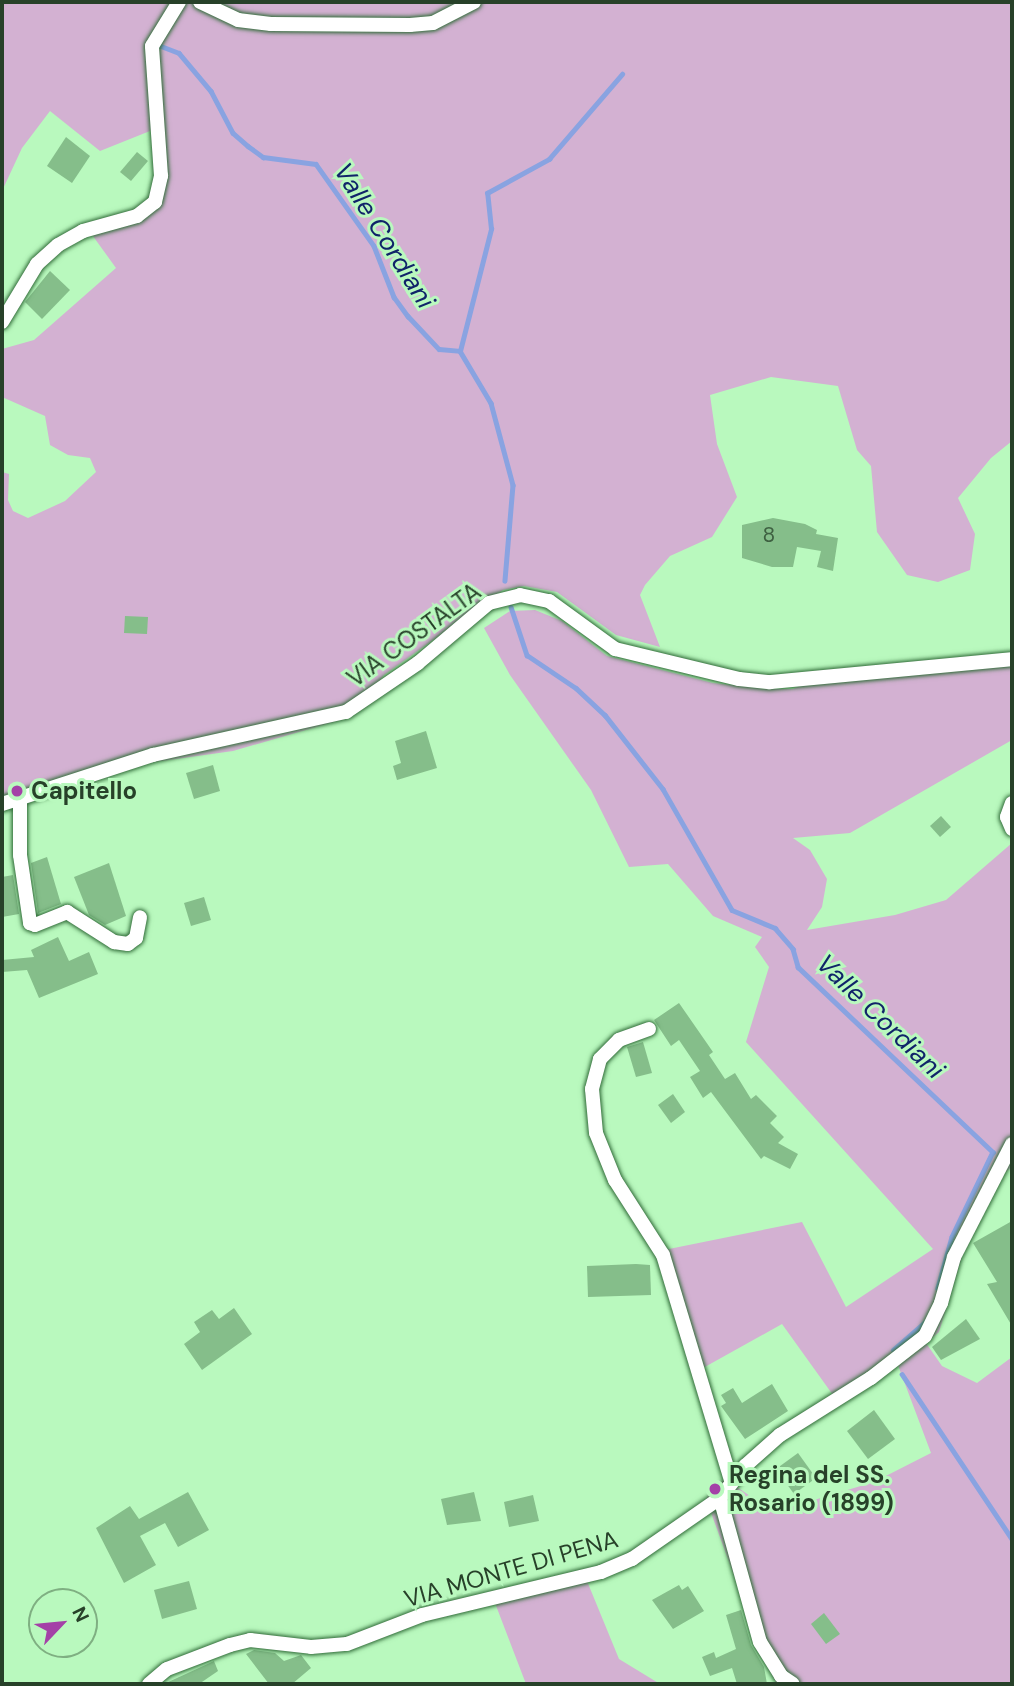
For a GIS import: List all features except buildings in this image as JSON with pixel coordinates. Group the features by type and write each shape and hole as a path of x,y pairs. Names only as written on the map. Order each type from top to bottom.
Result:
{"street":[{"path":"2,322 37,264 58,245 83,231 137,216 155,202 161,176 152,46 179,2"},
{"path":"200,2 238,20 271,24 410,25 433,23 474,2"},
{"name":"VIA COSTALTA","path":"2,804 20,801 153,755 346,712 418,663 489,603 520,596 549,601 615,649 739,679 770,682 1012,659"},
{"path":"20,801 20,855 30,923 35,925 67,912 114,942 128,944 136,938 140,917"},
{"path":"1012,803 1007,817 1012,829"},
{"path":"649,1029 619,1040 600,1059 592,1089 596,1133 606,1163 663,1255 731,1480"},
{"path":"793,1684 781,1676 761,1642 720,1498 731,1480 780,1435 871,1378 925,1336 941,1303 954,1257 1012,1144"},
{"path":"997,1170 1012,1160"},
{"name":"VIA MONTE DI PENA","path":"149,1684 187,1660 250,1640 328,1648 456,1605 601,1572 632,1559 720,1498"}],"shaded area":[{"path":"2,2 1012,2 1012,441 991,458 958,498 975,534 970,570 938,582 907,575 877,532 871,466 857,450 838,386 771,377 710,395 717,444 737,497 712,537 670,556 645,585 640,595 660,647 616,635 557,592 524,586 503,590 384,675 351,717 233,751 112,768 2,807 2,472 9,474 8,500 13,511 28,518 65,501 96,472 90,458 68,455 50,445 45,416 2,397 2,349 34,340 116,268 90,232 160,204 160,127 100,151 50,111 22,148 2,191"},
{"path":"535,610 562,621 607,656 713,683 768,689 793,689 828,673 1012,658 1012,740 850,833 793,838 810,850 827,879 822,907 807,930 895,915 946,900 1012,843 1012,1167 999,1177 965,1247 939,1332 926,1343 942,1366 977,1383 1012,1357 1012,1684 777,1684 767,1666 706,1499 711,1490 725,1479 774,1512 874,1482 931,1453 896,1360 838,1402 782,1324 703,1368 664,1250 802,1222 846,1307 933,1249 746,1042 769,967 755,947 762,937 713,916 668,864 629,867 591,790 510,675 484,628 510,611"},
{"path":"587,1581 619,1659 660,1684 526,1684 495,1603"}],"waterway":[{"name":"Valle Cordiani","path":"161,46 179,53 211,91 233,133 248,146 263,157 316,164 374,246 394,297 408,316 439,349 460,351 491,403 513,485 505,581"},
{"path":"460,351 491,229 487,193 549,159 622,74"},
{"name":"Valle Cordiani","path":"511,607 527,655 576,688 605,715 663,789 732,910 775,928 793,949 798,967 993,1152 952,1237 938,1288"},
{"name":"Valle Cordiani","path":"893,1350 925,1322"},
{"name":"Valle Cordiani","path":"902,1374 1012,1539"}],"place":[{"name":"Capitello","path":"17,791"},
{"name":"Regina del SS. Rosario (1899)","path":"715,1489"}]}
